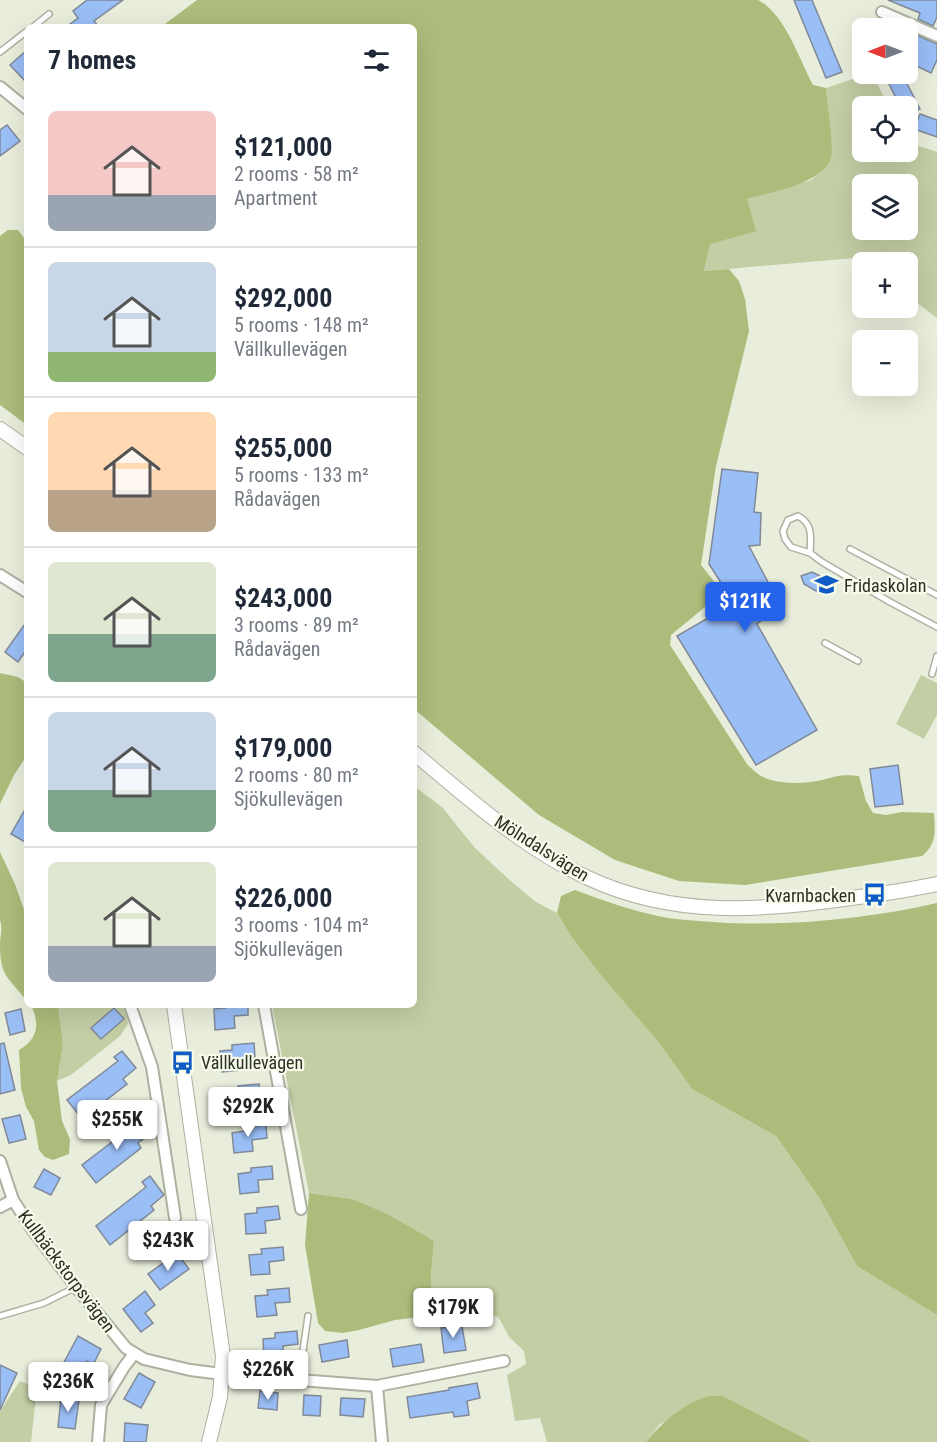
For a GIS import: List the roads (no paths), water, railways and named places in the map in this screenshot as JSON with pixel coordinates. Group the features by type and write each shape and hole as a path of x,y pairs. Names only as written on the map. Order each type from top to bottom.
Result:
{"street":[{"path":"882,12 937,36"},
{"path":"0,87 24,107"},
{"path":"0,429 24,446"},
{"path":"0,575 24,590"},
{"name":"Mölndalsvägen","path":"417,755 501,824 556,862 588,878 642,898 692,907 748,910 908,891 937,884"},
{"path":"131,1008 148,1050 152,1067 175,1218"},
{"path":"174,1008 223,1356 220,1397 209,1442"},
{"path":"265,1008 301,1209"},
{"name":"Kullbäckstorpsvägen","path":"0,1161 13,1200 76,1287 134,1354"},
{"name":"Kullbäckstorpsvägen","path":"0,1207 13,1200"},
{"path":"98,1442 101,1404 134,1354 158,1363 222,1374 299,1378 377,1386 504,1360"},
{"path":"377,1386 382,1442"}],"lane":[{"path":"37,24 49,14"},
{"path":"0,52 24,34"},
{"path":"810,552 812,533 808,525 798,516 788,520 783,531 784,539 791,547 810,552 822,562 937,627"},
{"path":"850,549 937,595"},
{"path":"825,643 858,661"},
{"path":"932,674 937,656"},
{"path":"0,1316 44,1303 76,1287"},
{"path":"299,1378 308,1316"}],"place":[{"name":"Fridaskolan","path":"826,585"},
{"name":"Kvarnbacken","path":"874,895"},
{"name":"Vällkullevägen","path":"183,1062"}]}
